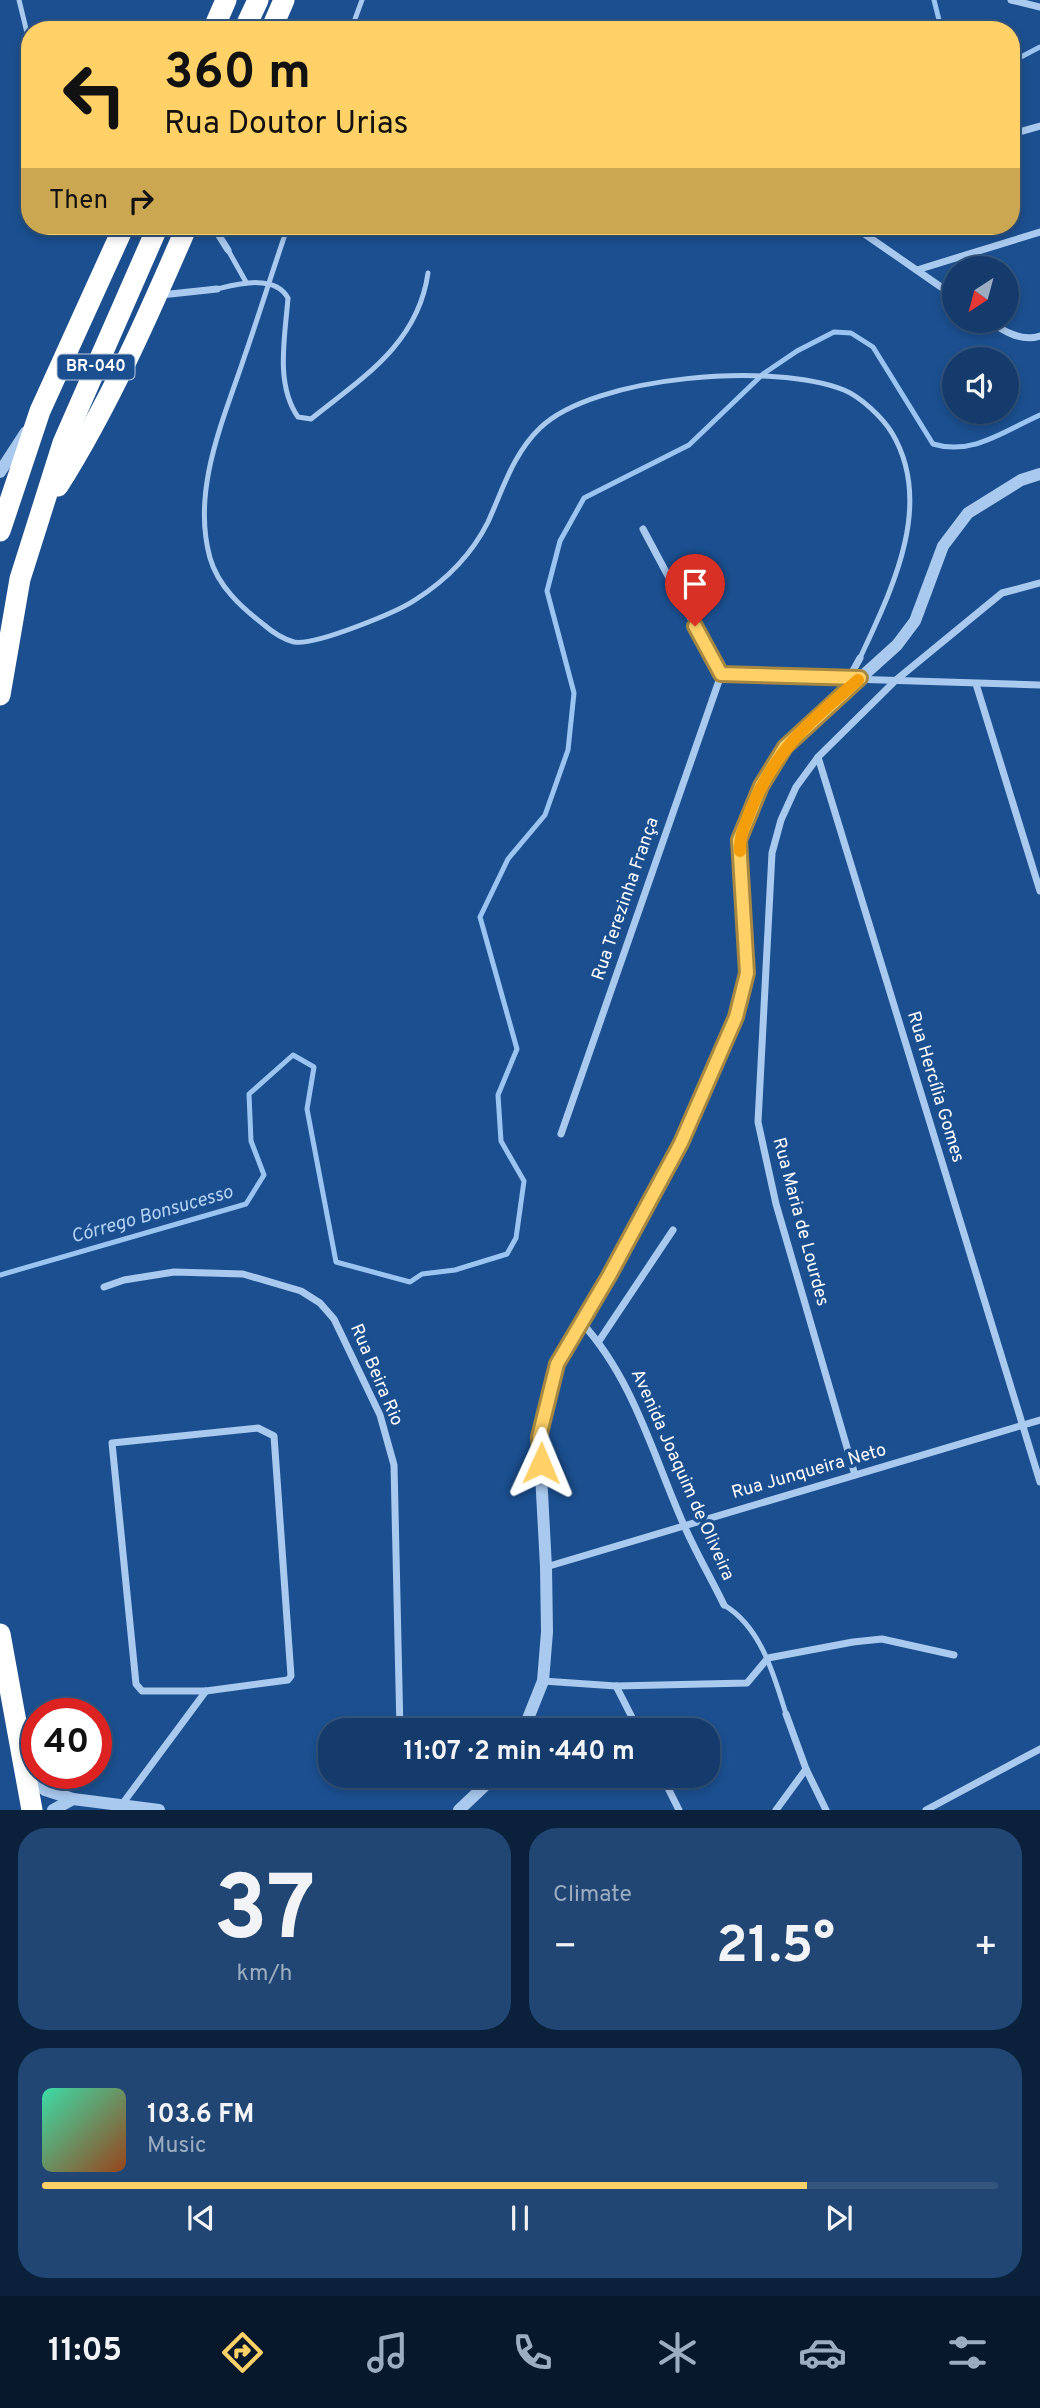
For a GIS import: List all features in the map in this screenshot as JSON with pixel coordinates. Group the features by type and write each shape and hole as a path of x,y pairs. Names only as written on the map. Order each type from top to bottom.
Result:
{"highway":[{"path":"217,21 226,0"},
{"path":"248,21 258,0"},
{"path":"275,21 284,0"},
{"name":"BR-040","path":"0,531 40,411 120,235"},
{"name":"BR-040","path":"0,695 20,579 63,443 154,235"},
{"path":"42,512 79,453 157,296 183,235"},
{"path":"0,1633 21,1749"},
{"path":"28,1789 32,1810"}],"street":[{"path":"1011,0 1040,7"},
{"path":"1020,132 1040,127"},
{"path":"916,270 1040,232"},
{"path":"219,235 228,250"},
{"path":"866,235 942,288"},
{"path":"157,296 216,289"},
{"path":"1006,333 1036,338"},
{"path":"0,472 40,411"},
{"path":"528,1718 543,1681 547,1632 539,1437 557,1364 681,1143 736,1017 747,973 739,840 761,786 785,747 854,678 897,645 915,621 943,546 968,513 1021,480 1040,474"},
{"path":"643,529 721,674 1040,685"},
{"name":"Rua Maria de Lourdes","path":"855,1475 776,1204 758,1122 772,853 781,820 796,787 818,757 896,680 1002,593 1040,583"},
{"path":"854,678 860,658"},
{"name":"Rua Terezinha França","path":"561,1134 721,674"},
{"path":"976,684 1040,891"},
{"name":"Rua Hercília Gomes","path":"818,757 1040,1482"},
{"path":"598,1341 673,1230"},
{"name":"Rua Beira Rio","path":"104,1287 124,1280 174,1272 243,1274 301,1292 320,1303 334,1319 380,1415 394,1465 400,1718"},
{"name":"Avenida Joaquim de Oliveira","path":"581,1322 618,1370 684,1525 724,1605"},
{"name":"Rua Junqueira Neto","path":"546,1567 1040,1420"},
{"path":"123,1803 206,1691 288,1680 291,1676 274,1436 267,1430 117,1441 111,1449 136,1684 142,1691 206,1691"},
{"path":"543,1681 616,1686 747,1683 768,1658 811,1648 882,1639 954,1655"},
{"path":"616,1686 632,1718"},
{"name":"Avenida Joaquim de Oliveira","path":"786,1714 806,1769 826,1810"},
{"path":"926,1810 1040,1749"},
{"path":"776,1810 806,1769"},
{"path":"458,1810 482,1788"},
{"path":"668,1788 679,1810"},
{"path":"44,1789 74,1798 159,1810"},
{"path":"53,1810 74,1798"}],"lane":[{"path":"19,0 24,21"},
{"path":"354,21 362,0"},
{"path":"285,235 221,423 208,475 205,520 210,559 224,586 244,610 272,631 294,642 338,634 412,602 443,580 464,558 486,525 521,451 541,426 578,405 680,377 732,374 816,383 846,391 890,430 902,452 911,498 908,531 891,592 860,658"},
{"path":"228,250 246,282"},
{"path":"216,289 246,282 268,284 279,287 288,298 285,387 290,405 298,417 311,419 393,352 425,294 428,274"},
{"name":"Avenida Joaquim de Oliveira","path":"724,1605 738,1613 768,1658 786,1714"}],"waterway":[{"name":"Córrego Bonsucesso","path":"934,0 939,21"},
{"name":"Córrego Bonsucesso","path":"1020,57 1040,47"},
{"name":"Córrego Bonsucesso","path":"0,1275 246,1204 264,1175 251,1141 249,1094 293,1055 314,1067 307,1109 336,1262 410,1282 422,1274 455,1270 507,1254 516,1238 524,1181 501,1141 498,1095 517,1049 480,917 508,859 545,815 568,750 574,693 547,591 560,541 584,498 689,445 763,374 797,351 834,332 851,333 873,347 933,444 947,447 975,444 1040,415"}],"slow traffic":[{"path":"740,851 739,840 761,786 785,747 858,680"}],"route":[{"path":"541,1463 539,1437 557,1364 609,1276 681,1143 736,1017 747,973 739,840 761,786 785,747 860,678 721,674 695,626"}]}
